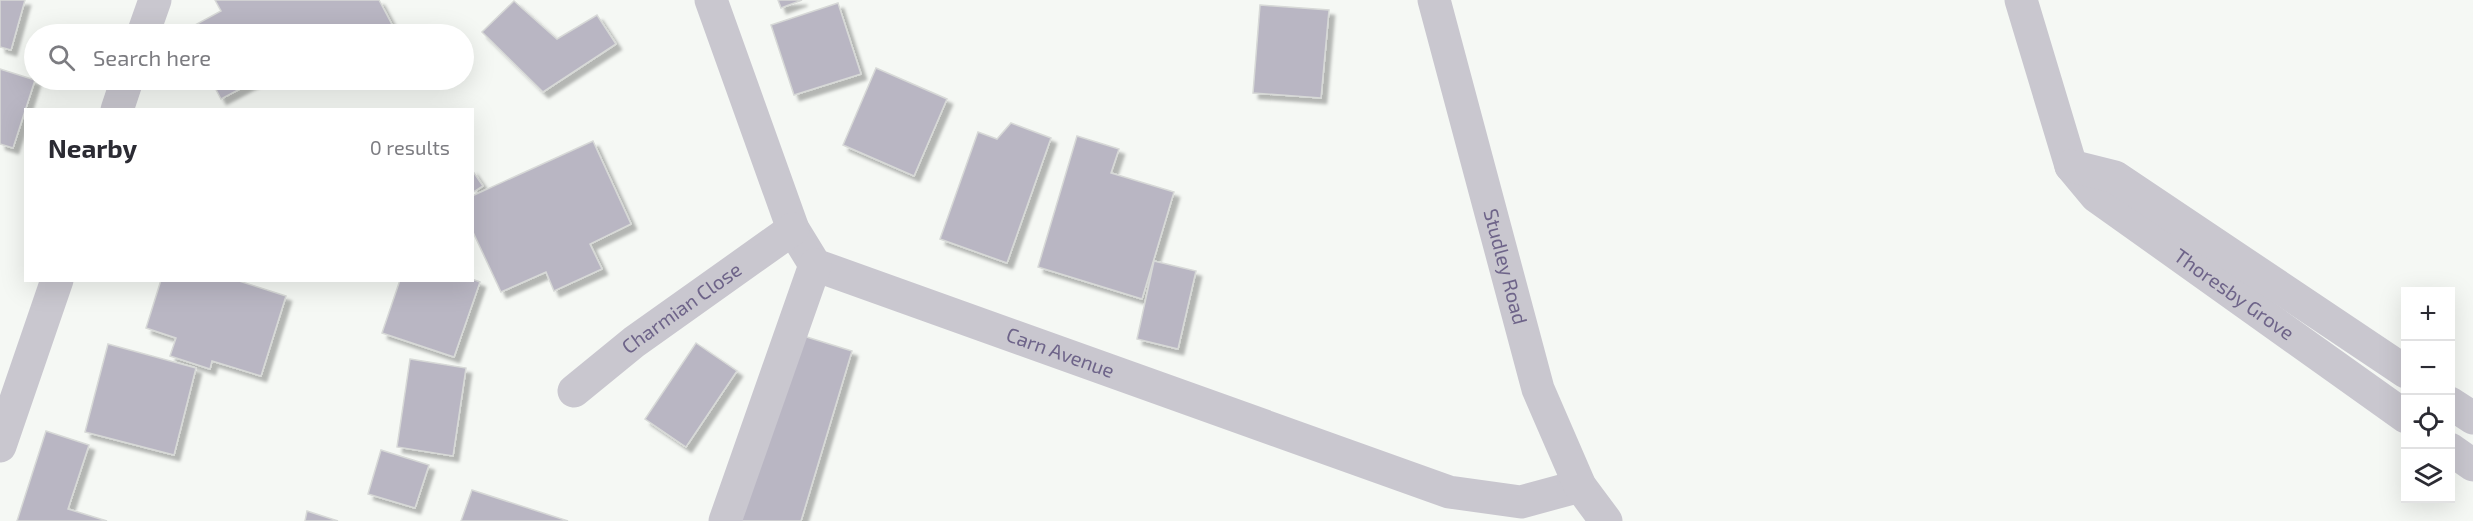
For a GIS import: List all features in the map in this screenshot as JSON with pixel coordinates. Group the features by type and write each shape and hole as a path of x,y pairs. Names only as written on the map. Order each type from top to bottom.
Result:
{"street":[{"path":"147,24 155,0"},
{"path":"711,0 794,229 815,266 725,521"},
{"name":"Studley Road","path":"1434,0 1538,389 1580,486 1606,521"},
{"name":"Thoresby Grove","path":"2021,0 2071,166 2096,196 2401,413"},
{"path":"118,108 124,90"},
{"name":"Thoresby Grove","path":"2071,166 2115,177 2401,369"},
{"name":"Charmian Close","path":"574,391 634,342 794,229"},
{"name":"Carn Avenue","path":"815,266 1449,492 1521,502 1580,486"},
{"path":"0,446 56,282"},
{"path":"2455,405 2473,418"},
{"path":"2455,452 2473,465"}],"building":[{"path":"0,0 25,0 11,50 0,47"},
{"path":"215,0 379,0 392,24 197,24 221,11"},
{"path":"778,0 802,0 781,8"},
{"path":"514,1 557,39 597,15 616,44 543,92 482,32"},
{"path":"838,3 861,74 794,95 771,25"},
{"path":"1260,5 1329,10 1321,98 1253,93"},
{"path":"876,68 947,99 914,176 843,145"},
{"path":"0,69 24,77 24,90 32,90 24,108 13,148 0,144"},
{"path":"216,90 238,90 221,99"},
{"path":"1011,123 1051,138 1007,263 940,239 978,132 997,139"},
{"path":"1077,136 1119,149 1111,173 1174,192 1142,299 1038,267"},
{"path":"593,141 631,224 590,244 602,269 554,291 546,272 501,292 474,234 474,195"},
{"path":"474,173 483,186 474,192"},
{"path":"1154,261 1196,271 1178,349 1137,339"},
{"path":"474,280 480,282 454,357 382,333 399,282 474,282"},
{"path":"160,282 242,282 286,296 261,376 212,361 210,369 170,356 176,338 146,328"},
{"path":"797,334 852,351 801,521 741,521"},
{"path":"696,343 737,371 686,447 645,419"},
{"path":"108,344 196,368 174,455 85,432"},
{"path":"410,359 466,368 453,456 397,447"},
{"path":"46,431 89,445 68,509 107,521 17,521"},
{"path":"381,450 429,465 415,508 368,494"},
{"path":"472,490 568,521 461,521"},
{"path":"307,511 338,521 305,521"}]}
